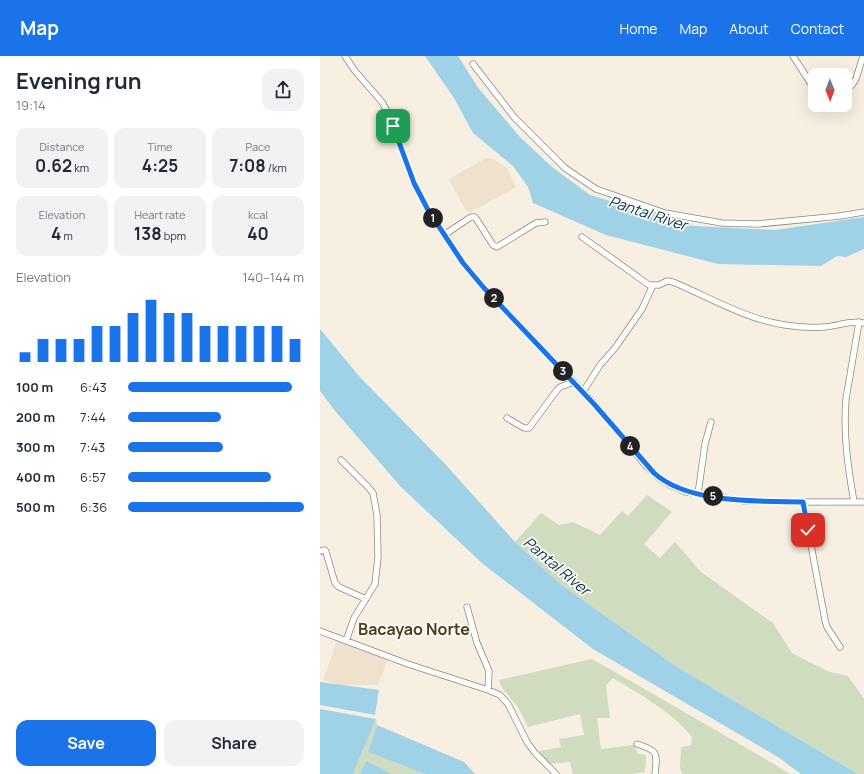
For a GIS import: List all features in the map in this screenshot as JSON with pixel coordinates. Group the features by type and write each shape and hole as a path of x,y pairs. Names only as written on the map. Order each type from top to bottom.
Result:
{"street":[{"path":"345,56 382,102 393,126 414,183 428,210 475,278 574,382 646,466 660,479 675,488 698,494 744,501 864,502"},
{"path":"794,56 808,79"},
{"path":"852,85 856,79 863,56"},
{"path":"473,64 514,117 565,168 596,189 666,213 722,223 758,224 840,216 864,212"},
{"path":"444,235 472,217 475,217 493,245 497,247 536,223 545,222"},
{"path":"582,237 649,284 659,285 667,281 673,282 757,318 785,325 811,327 825,327 861,322 845,411 846,444 854,502"},
{"path":"583,392 600,365 615,348 642,309 653,285"},
{"path":"507,418 524,428 529,428 557,390 560,387 574,382"},
{"path":"698,494 703,456 711,422"},
{"path":"341,460 373,494 376,503 377,515 377,570 375,584 354,618 346,641"},
{"path":"803,502 827,628 840,647"},
{"path":"320,551 326,552 332,578 339,587 366,599"},
{"path":"467,608 477,643 489,671 488,690"},
{"path":"320,631 408,664 488,690 500,696 508,704 527,742 535,754 556,774"},
{"path":"637,744 650,748 654,752 656,760 655,774"}],"shaded area":[{"path":"486,158 493,159 507,168 516,187 471,212 466,211 449,179"},
{"path":"337,641 388,659 378,685 341,685 323,680"}],"green space":[{"path":"647,495 672,512 644,544 660,558 675,542 701,572 773,623 792,653 827,671 848,676 864,699 864,774 858,774 677,667 559,583 515,542 541,513 559,525 573,522 600,535 622,511 628,516"},
{"path":"592,659 790,774 682,774 680,768 681,747 691,745 692,737 665,711 613,678 606,685 610,718 597,718 601,749 634,745 638,754 646,755 645,772 629,774 573,774 570,762 547,764 536,752 561,747 559,739 584,735 580,714 528,727 518,707 502,688 499,680"},
{"path":"376,719 377,725 368,752 425,774 392,774 366,762 360,774 353,774"}],"water":[{"name":"Pantal River","path":"425,56 458,56 479,89 520,137 552,167 590,195 694,226 775,230 864,217 864,249 846,257 837,256 821,266 718,264 606,235 533,203 528,187 513,166 473,133 454,98"},
{"path":"320,329 359,376 446,465 515,542 559,583 677,667 858,774 801,774 778,757 593,649 483,564 401,487 336,412 320,391"},
{"path":"320,682 379,690 375,715 320,705"},
{"path":"320,709 376,719 353,774 320,774"},
{"path":"377,725 464,762 475,774 425,774 368,752"},
{"path":"366,761 392,774 360,774"}],"district":[{"name":"Bacayao Norte","path":"414,629"}],"route":[{"path":"393,126 414,183 428,210 463,263 484,288 594,404 646,466 660,479 675,488 686,492 744,501 803,502 808,530"}]}
